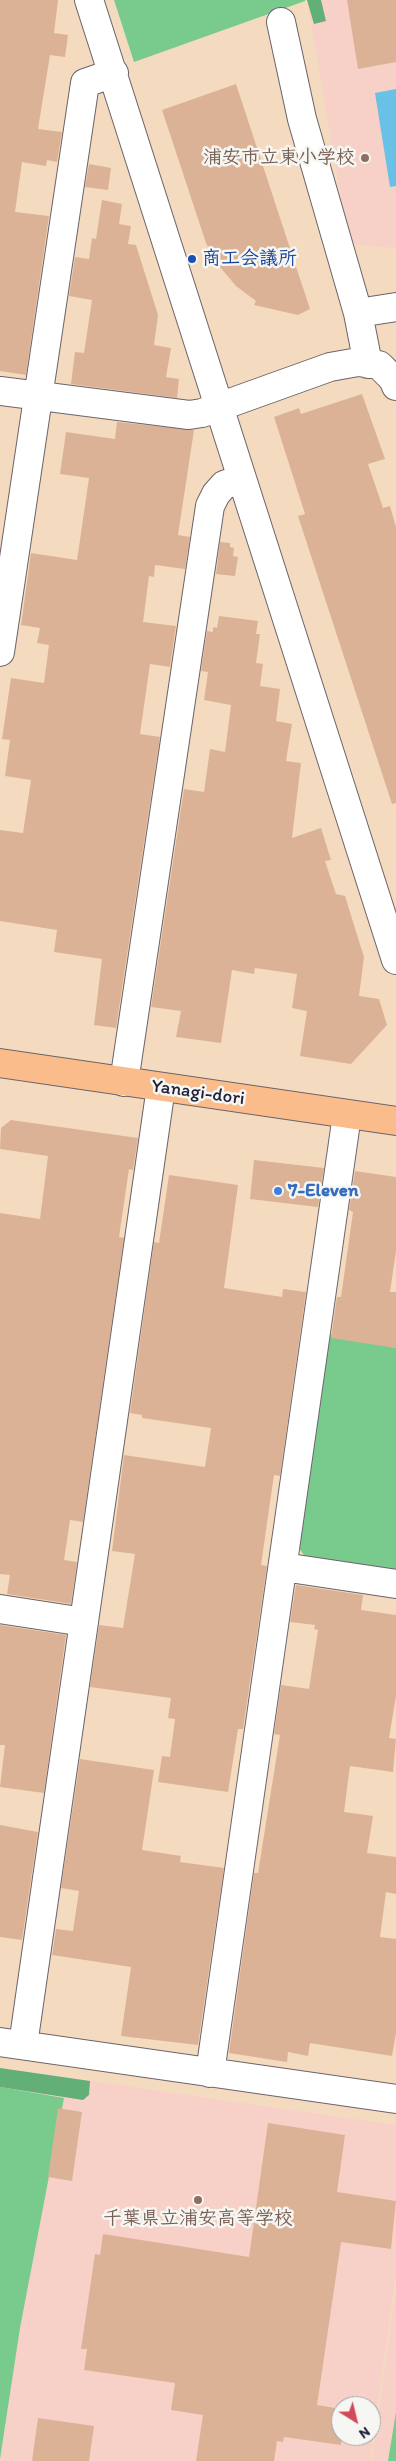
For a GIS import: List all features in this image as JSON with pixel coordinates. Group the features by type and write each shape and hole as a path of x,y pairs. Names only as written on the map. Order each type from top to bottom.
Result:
{"main road":[{"name":"Yanagi-dori","path":"0,1063 396,1121"}],"street":[{"path":"89,0 114,73 218,407 396,960"},
{"path":"281,22 302,119 358,313 368,364"},
{"path":"0,652 84,83 114,73"},
{"path":"358,313 396,308"},
{"path":"0,391 189,415 218,407 330,367 358,362 379,365 393,379 396,386"},
{"path":"124,1082 210,506 216,494 224,485 241,479"},
{"path":"161,1087 84,1622 12,2044 396,2100"},
{"path":"210,2072 347,1115"},
{"path":"283,1567 396,1584"},
{"path":"0,1609 84,1622"}],"shaded area":[{"name":"浦安市立東小学校","path":"307,0 396,0 396,248 349,244"},
{"name":"千葉県立浦安高等学校","path":"0,2068 396,2125 396,2274 379,2396 331,2396 331,2446 372,2446 370,2461 0,2461"},
{"path":"396,2288 396,2461 372,2461 374,2446 381,2446 381,2396"}],"green space":[{"path":"114,0 305,0 305,1 134,62"},
{"path":"307,0 321,0 326,21 314,24"},
{"path":"330,1335 396,1348 396,1574 308,1561 299,1548"},
{"path":"0,2068 90,2081 89,2095 83,2100 0,2087"},
{"path":"0,2087 64,2098 20,2328 0,2459"},
{"path":"396,2412 396,2461 388,2461"}],"water":[{"path":"396,89 396,186 390,187 375,93"}],"building":[{"path":"0,0 58,0 54,33 68,35 65,57 50,55 38,129 62,132 57,162 47,160 46,166 22,162 15,212 49,216 26,375 0,371"},
{"path":"347,0 396,0 396,62 358,69"},
{"path":"236,84 310,309 298,315 254,305 256,301 236,286 214,260 206,243 162,110"},
{"path":"89,164 111,168 108,190 85,187"},
{"path":"102,200 122,204 119,224 131,226 128,244 136,245 158,315 154,345 171,348 166,377 179,379 177,398 71,384 75,352 84,353 92,300 69,296 75,257 89,259 92,238 96,239"},
{"path":"362,394 385,459 368,464 383,508 390,506 396,527 396,803 392,804 298,516 305,514 274,417 299,408 301,414"},
{"path":"117,422 194,430 178,535 190,537 185,569 155,565 154,577 149,576 143,622 176,626 170,667 150,664 140,734 160,737 116,1028 94,1025 102,959 54,952 57,930 0,921 0,830 23,833 31,780 5,776 10,740 2,739 11,678 44,683 49,645 37,643 40,628 21,625 31,553 77,560 89,478 60,474 66,432 115,439"},
{"path":"220,542 230,543 230,547 234,548 233,556 238,557 235,576 216,574"},
{"path":"219,616 258,621 256,634 260,634 256,663 263,664 260,686 280,689 276,721 292,724 286,761 301,763 292,838 321,828 331,860 325,861 336,894 345,896 364,957 359,996 379,999 387,1025 351,1064 300,1056 307,1011 292,1008 297,974 255,968 254,974 232,970 221,1043 176,1037 181,1011 151,1007 184,789 204,792 210,749 225,752 231,705 204,700 208,672 201,671 207,631 213,632 213,627 217,628"},
{"path":"11,1120 138,1138 133,1170 129,1169 119,1237 124,1238 83,1522 70,1520 64,1560 77,1562 71,1604 7,1594 10,1575 0,1574 0,1213 40,1219 48,1156 0,1149 1,1128"},
{"path":"254,1160 324,1168 318,1207 250,1199"},
{"path":"355,1171 396,1177 396,1251 390,1292 396,1292 396,1348 331,1338 337,1297 341,1297 353,1212 349,1210"},
{"path":"169,1175 238,1185 224,1288 282,1297 283,1289 306,1292 280,1476 274,1475 261,1565 267,1566 243,1729 238,1729 228,1792 158,1782 162,1756 170,1757 175,1719 168,1718 171,1698 90,1687 99,1625 123,1628 135,1554 112,1551 124,1455 205,1467 211,1428 142,1418 142,1415 130,1413 154,1242 159,1243"},
{"path":"296,1585 363,1595 361,1610 396,1615 396,1696 389,1738 396,1739 393,1772 350,1766 344,1812 373,1816 367,1853 396,1857 396,1894 386,1892 380,1937 396,1939 396,2033 392,2056 310,2043 308,2056 288,2052 287,2062 229,2053 254,1873 258,1873 280,1735 274,1734 281,1685 309,1689 318,1630 314,1629 315,1625 290,1622"},
{"path":"0,1625 66,1635 44,1793 0,1787 5,1745 0,1745"},
{"path":"80,1759 154,1770 142,1850 181,1856 180,1862 224,1868 198,2045 121,2036 131,1967 52,1955 56,1929 73,1931 79,1891 61,1888"},
{"path":"0,1825 38,1832 22,1940 0,1937"},
{"path":"58,2108 82,2112 72,2181 48,2177"},
{"path":"268,2123 345,2135 337,2192 396,2201 391,2249 341,2242 317,2405 331,2407 331,2444 284,2437 283,2442 277,2441 274,2461 196,2461 203,2415 171,2410 175,2383 84,2370 87,2349 81,2349 95,2254 100,2255 103,2234 249,2257"},
{"path":"38,2418 94,2426 89,2461 32,2461"}],"place":[{"name":"浦安市立東小学校","path":"365,158"},
{"name":"商工会議所","path":"192,259"},
{"name":"7-Eleven","path":"278,1191"},
{"name":"千葉県立浦安高等学校","path":"198,2200"}]}
